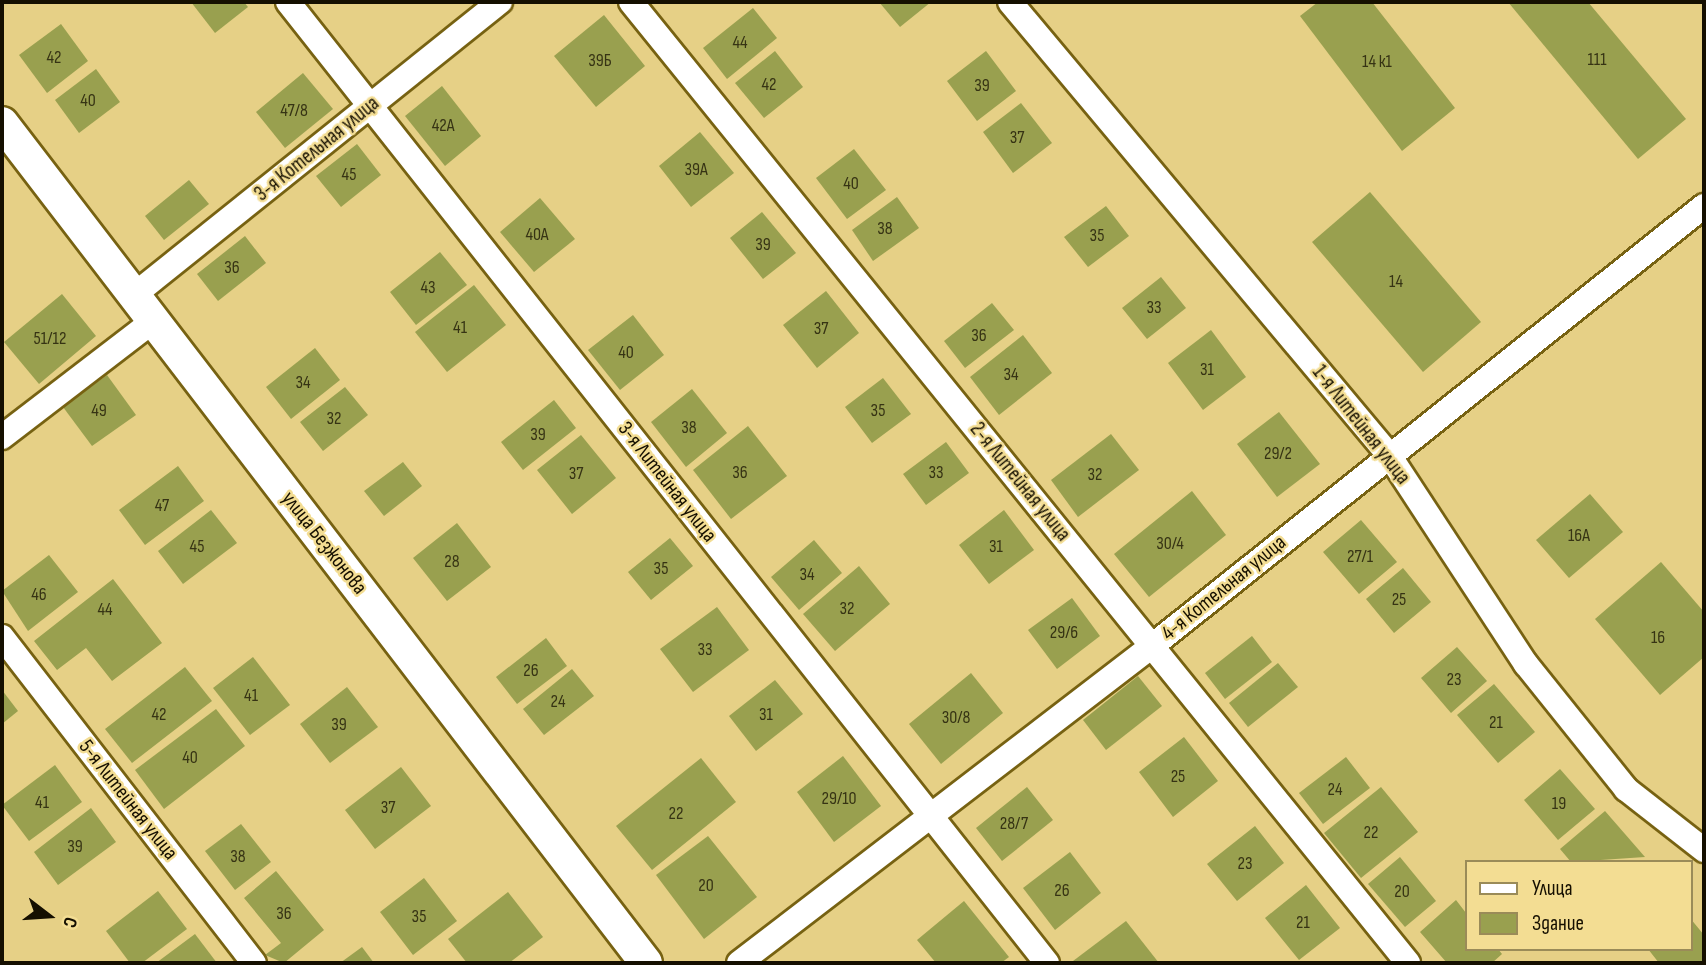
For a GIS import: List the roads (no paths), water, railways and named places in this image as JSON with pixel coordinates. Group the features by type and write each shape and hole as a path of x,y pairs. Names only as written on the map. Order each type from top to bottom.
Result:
{"street":[{"name":"3-я Литейная улица","path":"288,2 1046,963"},
{"name":"3-я Котельная улица","path":"134,295 500,2"},
{"name":"2-я Литейная улица","path":"631,2 1408,963"},
{"name":"1-я Литейная улица","path":"1010,2 1389,455 1526,664 1626,789 1704,850"},
{"name":"улица Безжонова","path":"2,123 646,963"},
{"name":"4-я Котельная улица","path":"740,963 1152,646 1704,206"},
{"path":"2,437 153,321"},
{"name":"5-я Литейная улица","path":"2,637 254,963"}]}
